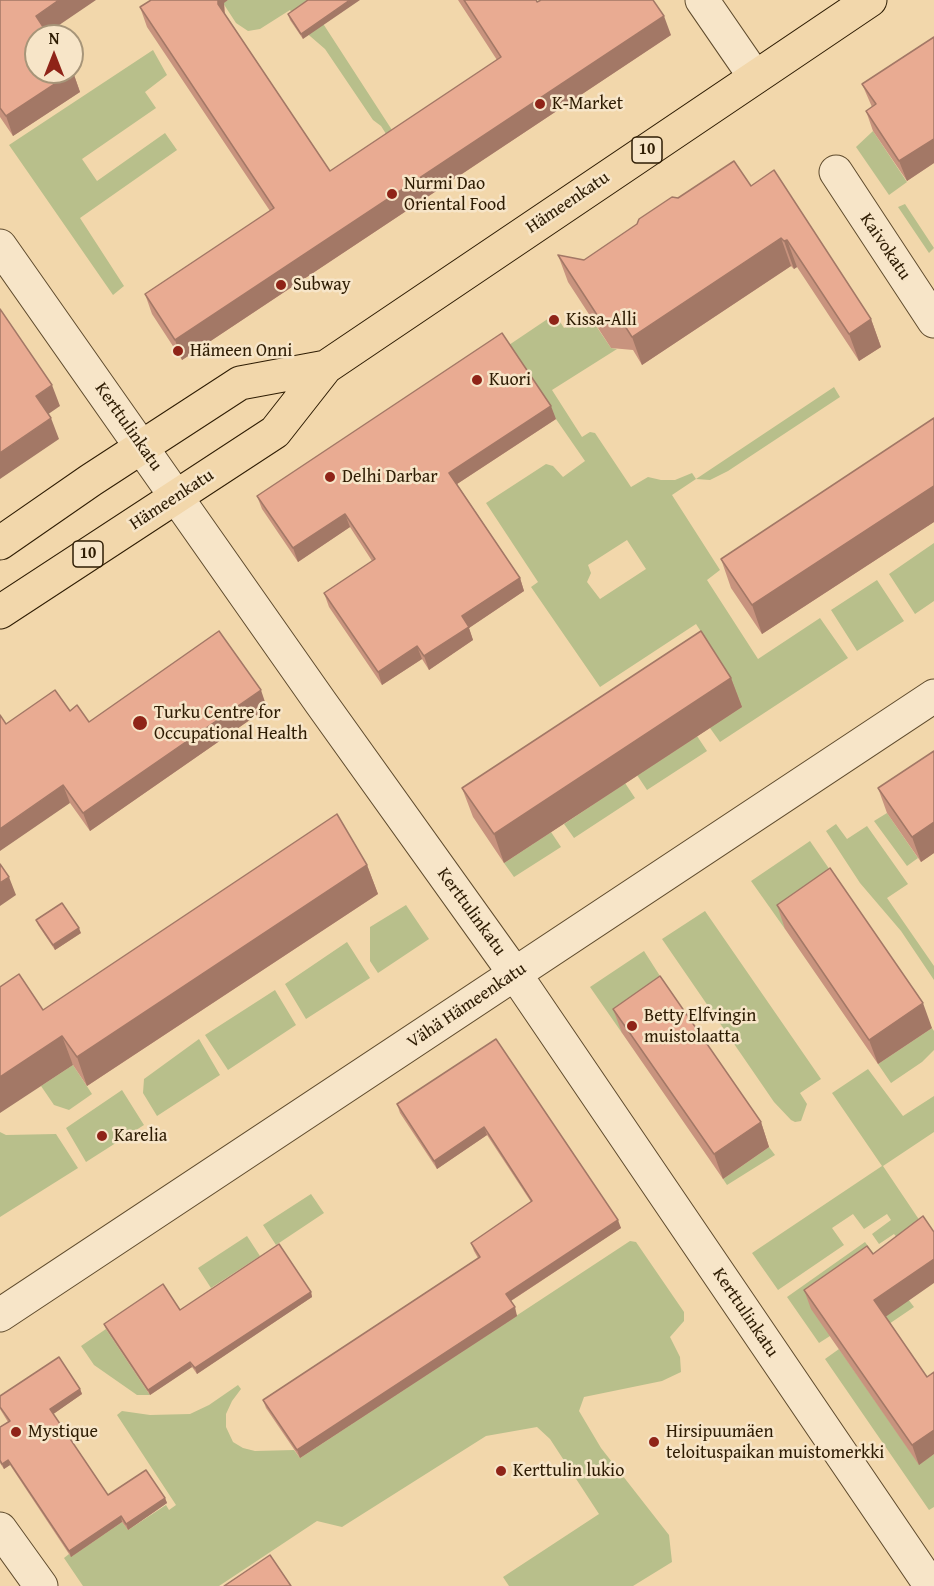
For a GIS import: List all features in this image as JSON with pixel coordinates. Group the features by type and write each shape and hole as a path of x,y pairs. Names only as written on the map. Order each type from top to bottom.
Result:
{"highway":[{"name":"Hämeenkatu","path":"0,612 275,432 326,367 870,0"},
{"name":"Hämeenkatu","path":"0,543 240,383 326,367"}],"street":[{"path":"702,0 755,77"},
{"name":"Kaivokatu","path":"836,172 934,321"},
{"name":"Kerttulinkatu","path":"0,246 515,974 923,1578"},
{"name":"Vähä Hämeenkatu","path":"0,1315 934,696"},
{"path":"0,1529 41,1586"}],"green space":[{"path":"228,0 318,0 311,5 403,147 397,151 325,49 303,30 290,10 260,29 248,31 236,23 223,3"},
{"path":"153,50 167,75 145,92 156,108 82,159 97,181 165,133 177,150 80,218 124,286 113,295 9,145"},
{"path":"873,131 907,182 889,195 856,147"},
{"path":"905,204 934,248 929,253 898,207"},
{"path":"555,314 564,328 587,316 590,317 611,348 617,349 552,390 582,437 590,432 595,433 631,487 648,477 675,480 692,473 696,479 672,495 720,570 707,580 758,659 820,618 848,658 720,742 710,728 711,660 717,656 696,624 600,687 531,587 538,582 486,503 546,464 553,466 563,477 585,461 506,347","holes":["627,540 646,569 600,599 587,582 591,573 588,565"]},
{"path":"834,387 840,397 728,471 710,480 696,479"},
{"path":"934,543 934,601 915,614 889,574"},
{"path":"877,580 904,621 857,651 831,610"},
{"path":"697,736 707,751 647,790 637,775"},
{"path":"625,783 635,798 574,838 564,824"},
{"path":"887,813 918,858 907,866 874,821"},
{"path":"836,824 847,839 867,826 908,884 887,898 934,966 934,980 901,931 860,883 826,831"},
{"path":"551,832 561,847 514,877 504,863"},
{"path":"810,841 843,889 785,929 751,881"},
{"path":"406,905 429,939 378,973 370,961 370,927"},
{"path":"705,911 821,1079 800,1093 807,1104 801,1121 791,1120 774,1102 662,939"},
{"path":"347,942 370,978 306,1019 285,984"},
{"path":"644,951 667,987 622,1033 590,987"},
{"path":"275,990 296,1025 228,1070 205,1035"},
{"path":"932,1028 934,1050 922,1062 891,1083 878,1064"},
{"path":"199,1039 220,1075 157,1116 143,1093 144,1079"},
{"path":"73,1065 92,1094 69,1110 54,1105 41,1086"},
{"path":"868,1069 903,1116 934,1096 934,1132 883,1166 922,1224 899,1240 894,1234 879,1244 872,1234 891,1220 887,1214 864,1229 853,1214 832,1228 844,1245 778,1290 752,1253 882,1166 832,1093"},
{"path":"122,1090 144,1125 86,1162 66,1128"},
{"path":"0,1132 6,1135 56,1134 78,1168 0,1217"},
{"path":"769,1147 775,1155 727,1185 723,1179"},
{"path":"311,1194 324,1213 276,1245 263,1225"},
{"path":"247,1236 260,1256 211,1288 198,1268"},
{"path":"630,1241 636,1242 684,1312 684,1321 670,1337 680,1357 681,1372 662,1381 584,1397 579,1411 601,1448 669,1535 672,1562 633,1586 509,1586 503,1577 599,1514 550,1439 537,1427 486,1436 342,1527 317,1521 219,1586 83,1586 64,1558 69,1554 72,1556 122,1522 128,1530 166,1505 169,1510 176,1505 117,1415 122,1411 150,1415 190,1414 209,1405 238,1385 241,1389 226,1414 226,1427 233,1442 255,1451 294,1450 300,1458"},
{"path":"865,1242 914,1307 886,1326 830,1336 819,1343 787,1297"},
{"path":"106,1329 150,1395 137,1395 94,1365 81,1346"},
{"path":"839,1349 919,1464 934,1454 934,1507 929,1510 825,1359"}],"building":[{"path":"0,0 59,0 36,16 41,24 24,24 24,84 55,84 6,116 0,108"},
{"path":"151,0 218,0 218,4 330,171 501,57 464,0 536,0 537,2 541,0 653,0 664,16 175,340 145,294 274,208 140,7"},
{"path":"308,0 350,0 301,34 288,14"},
{"path":"934,37 934,139 899,161 866,111 876,104 862,84"},
{"path":"734,161 751,186 774,170 871,319 849,334 787,240 784,241 781,238 632,337 623,323 601,321 558,255 584,260 672,197 678,198"},
{"path":"0,309 52,385 36,396 51,418 0,453"},
{"path":"502,333 551,406 449,473 520,578 462,616 469,627 424,656 417,646 378,672 324,593 375,559 345,514 293,548 257,496"},
{"path":"934,418 934,486 752,605 721,559"},
{"path":"219,631 261,690 83,813 63,785 0,829 0,715 6,724 55,690 70,711 77,705 89,722"},
{"path":"701,631 731,678 494,834 462,788"},
{"path":"934,751 934,822 912,837 878,788"},
{"path":"337,814 367,865 77,1057 62,1036 0,1077 0,987 19,974 43,1010"},
{"path":"0,864 9,877 0,883"},
{"path":"830,868 923,1003 869,1040 777,905"},
{"path":"62,903 79,928 53,945 36,920"},
{"path":"660,976 761,1122 714,1154 613,1009"},
{"path":"496,1039 618,1220 506,1294 515,1307 297,1450 263,1400 480,1257 471,1243 532,1201 484,1127 434,1161 397,1104"},
{"path":"923,1216 934,1232 934,1259 874,1300 927,1377 934,1372 934,1430 912,1445 804,1290 867,1246 873,1254"},
{"path":"279,1244 311,1292 195,1368 190,1362 148,1390 104,1324 163,1284 180,1310"},
{"path":"59,1357 80,1389 50,1409 108,1495 146,1470 165,1498 126,1524 121,1516 69,1551 8,1460 2,1464 0,1460 0,1427 10,1421 0,1407 0,1396"},
{"path":"270,1555 291,1586 224,1586"}],"place":[{"name":"K-Market","path":"540,104"},
{"name":"Nurmi Dao Oriental Food","path":"392,194"},
{"name":"Subway","path":"281,285"},
{"name":"Kissa-Alli","path":"554,320"},
{"name":"Hämeen Onni","path":"178,351"},
{"name":"Kuori","path":"477,380"},
{"name":"Delhi Darbar","path":"330,477"},
{"name":"Turku Centre for Occupational Health","path":"140,723"},
{"name":"Betty Elfvingin muistolaatta","path":"632,1026"},
{"name":"Karelia","path":"102,1136"},
{"name":"Mystique","path":"16,1432"},
{"name":"Hirsipuumäen teloituspaikan muistomerkki","path":"654,1442"},
{"name":"Kerttulin lukio","path":"501,1471"}]}
